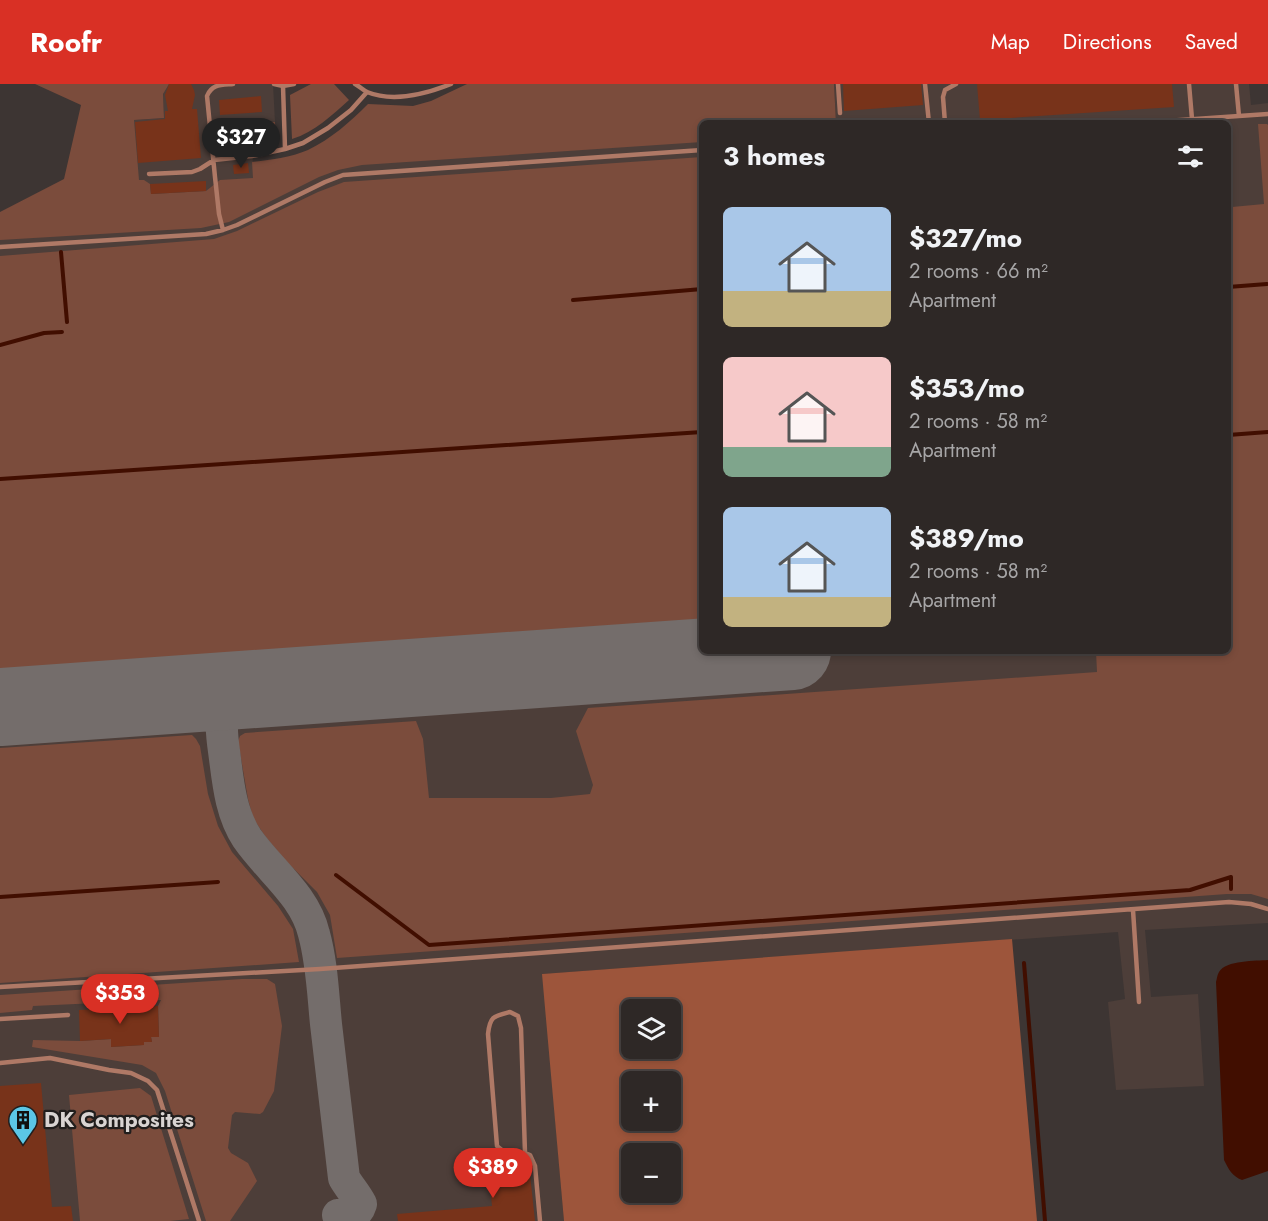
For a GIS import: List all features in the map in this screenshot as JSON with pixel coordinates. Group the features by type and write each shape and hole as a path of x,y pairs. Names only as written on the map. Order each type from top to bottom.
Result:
{"lane":[{"path":"223,230 219,213 207,96 215,85 233,84"},
{"path":"274,84 283,86 294,84"},
{"path":"355,84 367,92 391,97 419,95 451,84"},
{"path":"838,84 840,113"},
{"path":"925,84 929,120"},
{"path":"945,120 943,96 945,90 956,84"},
{"path":"1190,84 1192,119"},
{"path":"1236,84 1239,116"},
{"path":"283,86 285,149"},
{"path":"149,174 192,172 214,160 252,156 303,143 328,128 351,110 367,92"},
{"path":"1178,120 1268,114"},
{"path":"0,247 206,234 223,230 343,175 699,150"},
{"path":"0,987 320,969 1229,902 1251,904 1268,909"},
{"path":"1133,909 1139,1002"},
{"path":"525,1153 521,1028 518,1016 510,1012 495,1016 489,1022 496,1146 510,1153 525,1153 533,1160 540,1221"},
{"path":"0,1019 68,1015"},
{"path":"0,1063 50,1058 131,1073 148,1081 157,1090 199,1221"}],"shaded area":[{"path":"35,84 169,84 163,94 164,118 134,120 139,180 150,184 151,194 206,191 220,180 253,178 252,162 308,150 340,130 368,104 413,106 431,101 467,84 834,84 836,120 699,120 699,142 362,165 319,177 229,222 201,228 0,240 0,212 64,179 81,105"},
{"path":"169,84 273,84 275,122 250,124 254,178 314,167 699,137 699,654 1231,654 1231,120 836,120 834,84 1249,84 1251,105 1268,103 1268,923 1145,930 1151,997 1198,994 1204,1086 1116,1090 1108,1002 1125,999 1118,932 543,974 564,1221 0,1221 0,225 59,220 134,120 164,118 163,94"},
{"path":"311,84 334,84 349,100 316,128 292,139 290,95"},
{"path":"275,122 276,144 252,149 250,124"},
{"path":"1258,124 1268,125 1268,899 1251,894 1227,894 337,958 330,915 317,892 284,859 253,818 238,741 245,733 416,721 423,739 429,798 551,798 590,794 593,785 576,731 588,708 1097,672 1096,654 1231,654 1232,207 1264,204"},
{"path":"699,157 699,619 0,669 0,256 214,239 237,231 344,182"},
{"path":"192,735 200,746 208,794 218,826 232,852 278,906 293,929 299,962 0,983 0,748"},
{"path":"1012,939 1037,1221 564,1221 542,974"},
{"path":"1268,960 1268,1171 1242,1180 1231,1172 1224,1160 1216,982 1219,972 1228,965"},
{"path":"267,979 275,984 282,1026 274,1091 260,1114 235,1112 232,1115 228,1148 231,1153 248,1163 257,1181 230,1221 206,1221 165,1091 156,1073 142,1065 32,1047 33,1040 111,1039 111,1047 143,1045 144,1042 152,1042 151,1037 159,1036 158,1006 161,1000 33,1006 32,1010 0,1013 0,995"},
{"path":"140,1088 151,1096 189,1219 80,1221 69,1095"}],"building":[{"path":"169,84 191,84 194,90 192,109 197,109 201,158 138,163 135,122 165,119 165,111 168,111 165,95"},
{"path":"843,84 921,84 923,105 844,111"},
{"path":"977,84 1172,84 1174,107 980,120"},
{"path":"261,96 262,112 220,115 219,100"},
{"path":"248,163 249,173 234,174 233,165"},
{"path":"206,181 206,191 151,194 150,184"},
{"path":"158,1006 159,1037 151,1037 152,1042 144,1042 144,1045 111,1047 111,1039 80,1041 79,1010"},
{"name":"DK Composites","path":"41,1083 52,1207 71,1206 73,1221 0,1221 0,1086"},
{"path":"528,1162 535,1221 398,1221 397,1214 492,1206 488,1165"}],"waterway":[{"path":"61,252 67,322"},
{"path":"1231,287 1267,284"},
{"path":"573,300 699,289"},
{"path":"0,345 44,333 62,332"},
{"path":"0,479 699,432"},
{"path":"1231,435 1268,432"},
{"path":"336,875 429,945 1190,890 1231,877 1231,889"},
{"path":"0,897 218,882"},
{"path":"1024,963 1045,1221"}],"taxiway":[{"path":"255,690 228,707 222,720 222,739 229,785 233,807 241,828 303,907 317,945 344,1178 361,1204 355,1213 338,1215"},
{"path":"182,695 196,699 212,709 221,727"}],"runway":[{"path":"0,707 750,654"}],"place":[{"name":"DK Composites","path":"23,1146"}]}
